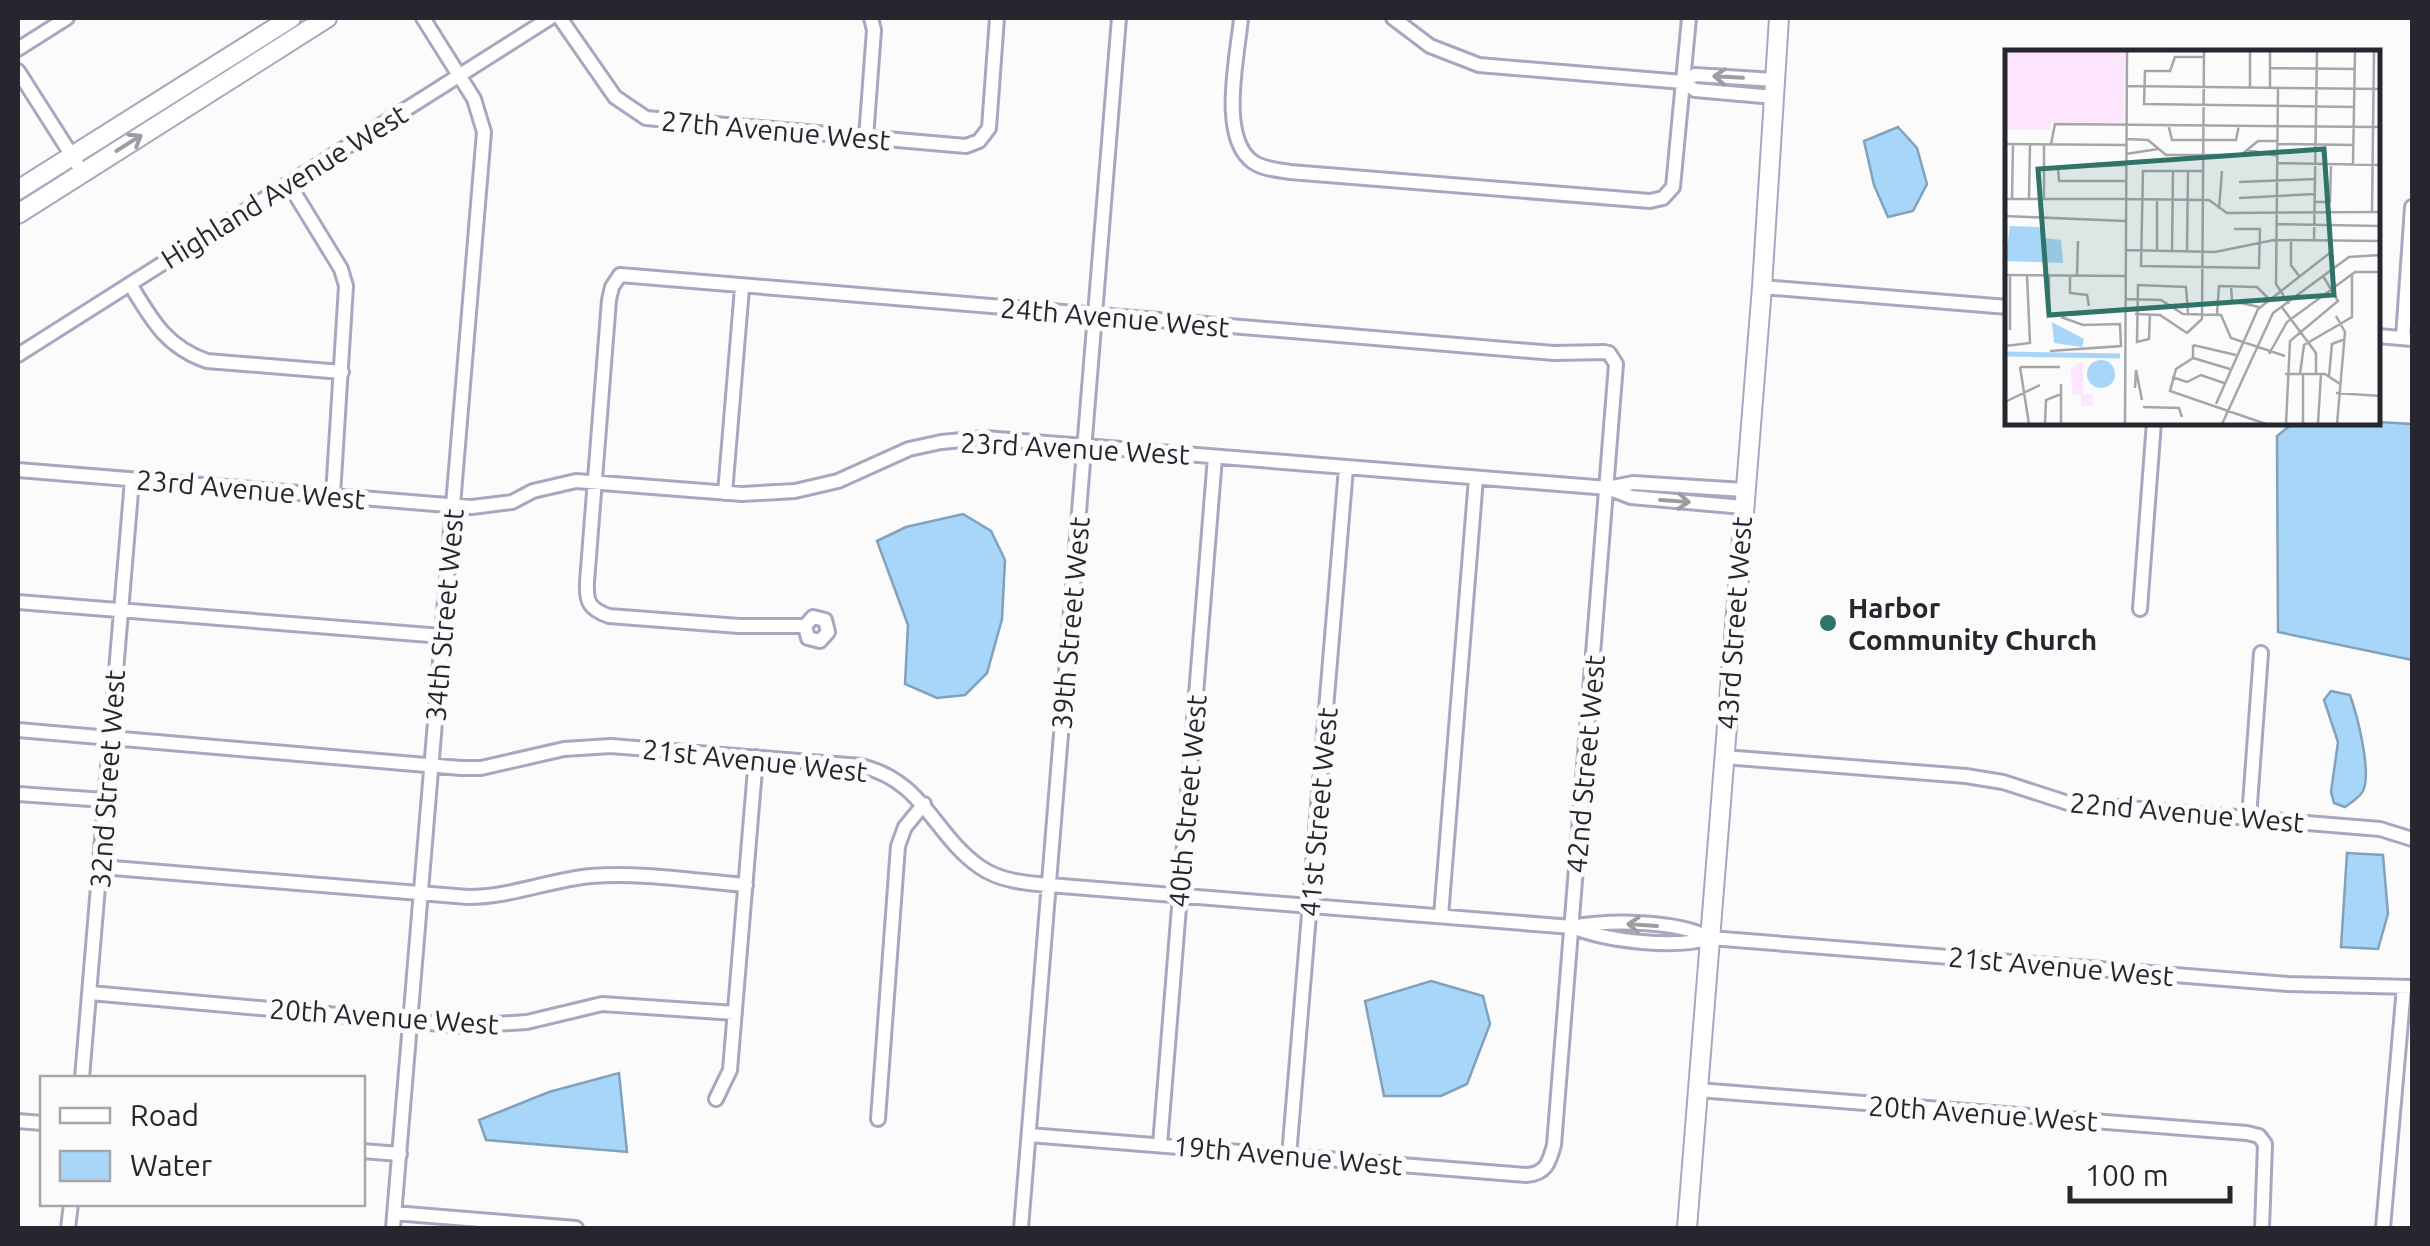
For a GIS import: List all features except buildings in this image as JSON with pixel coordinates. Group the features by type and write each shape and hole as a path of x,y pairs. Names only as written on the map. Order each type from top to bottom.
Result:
{"street":[{"path":"18,49 67,18"},
{"path":"18,190 290,18"},
{"path":"18,214 327,18"},
{"name":"34th Street West","path":"393,1228 484,132 479,109 423,18"},
{"name":"Highland Avenue West","path":"18,355 550,18"},
{"name":"27th Avenue West","path":"560,18 615,97 646,118 966,146 980,140 989,128 998,18"},
{"path":"866,138 874,30 870,18"},
{"name":"39th Street West","path":"1022,1228 1119,18"},
{"path":"1241,18 1232,123 1237,142 1256,164 1290,172 1650,200 1668,194 1673,187 1688,18"},
{"path":"1394,18 1430,46 1479,65 1684,82 1695,90 1774,89"},
{"name":"43rd Street West","path":"1687,1228 1780,18"},
{"path":"18,72 83,173"},
{"path":"289,184 342,269 348,301 333,496"},
{"path":"2380,336 2408,338 2412,207"},
{"name":"24th Avenue West","path":"595,482 609,300 616,278 630,275 742,288 1554,353 1604,352 1612,358"},
{"path":"130,284 160,333 207,362 342,372"},
{"path":"725,493 742,288"},
{"path":"1762,288 2005,307"},
{"name":"42nd Street West","path":"1546,1168 1554,1145 1608,488 1616,364 1612,358"},
{"path":"2140,609 2154,425"},
{"name":"23rd Avenue West","path":"18,470 453,506 498,506 556,484 595,482 776,494 838,481 909,449 985,438 1608,488 1631,497 1744,498"},
{"name":"40th Street West","path":"1160,1145 1216,457"},
{"name":"41st Street West","path":"1289,1156 1346,468"},
{"path":"1441,916 1476,478"},
{"name":"32nd Street West","path":"82,1076 132,480"},
{"path":"595,482 587,582 592,610 608,616 739,626 804,626"},
{"path":"18,602 442,636"},
{"path":"2249,818 2261,653"},
{"name":"21st Avenue West","path":"18,730 482,768 547,752 611,746 869,768 908,788 966,855 981,868 1005,879 1572,927 1596,936 1692,944 1710,938 2288,984 2408,987"},
{"name":"22nd Avenue West","path":"1724,756 1966,776 2003,782 2068,803 2380,830 2412,839"},
{"path":"716,1099 730,1070 756,757"},
{"path":"18,794 106,800"},
{"path":"878,1119 898,846 905,827 924,804"},
{"path":"101,867 492,897 554,882 612,875 746,885"},
{"path":"2383,1228 2408,987"},
{"name":"20th Avenue West","path":"90,994 463,1026 507,1025 602,1004 735,1013"},
{"name":"20th Avenue West","path":"1698,1090 2259,1136 2265,1144 2262,1228"},
{"name":"19th Avenue West","path":"1029,1135 1526,1174 1538,1174 1546,1168"},
{"path":"365,1150 400,1154"},
{"path":"394,1213 576,1228"}],"water":[{"path":"1898,127 1917,148 1927,184 1913,211 1888,217 1874,185 1864,141"},
{"path":"2412,424 2412,660 2278,632 2277,436 2291,425"},
{"path":"963,514 991,531 1005,560 1002,619 987,673 965,695 937,698 905,684 908,625 877,541 906,527"},
{"path":"2331,691 2350,695 2365,757 2363,791 2345,807 2334,803 2331,792 2338,742 2324,700"},
{"path":"2347,853 2383,855 2388,914 2378,949 2341,947"},
{"path":"1431,981 1483,996 1490,1024 1467,1084 1441,1096 1384,1096 1365,1001"},
{"path":"619,1073 627,1152 486,1140 479,1120 549,1092"}],"place":[{"name":"Harbor Community Church","path":"1828,623"}]}
